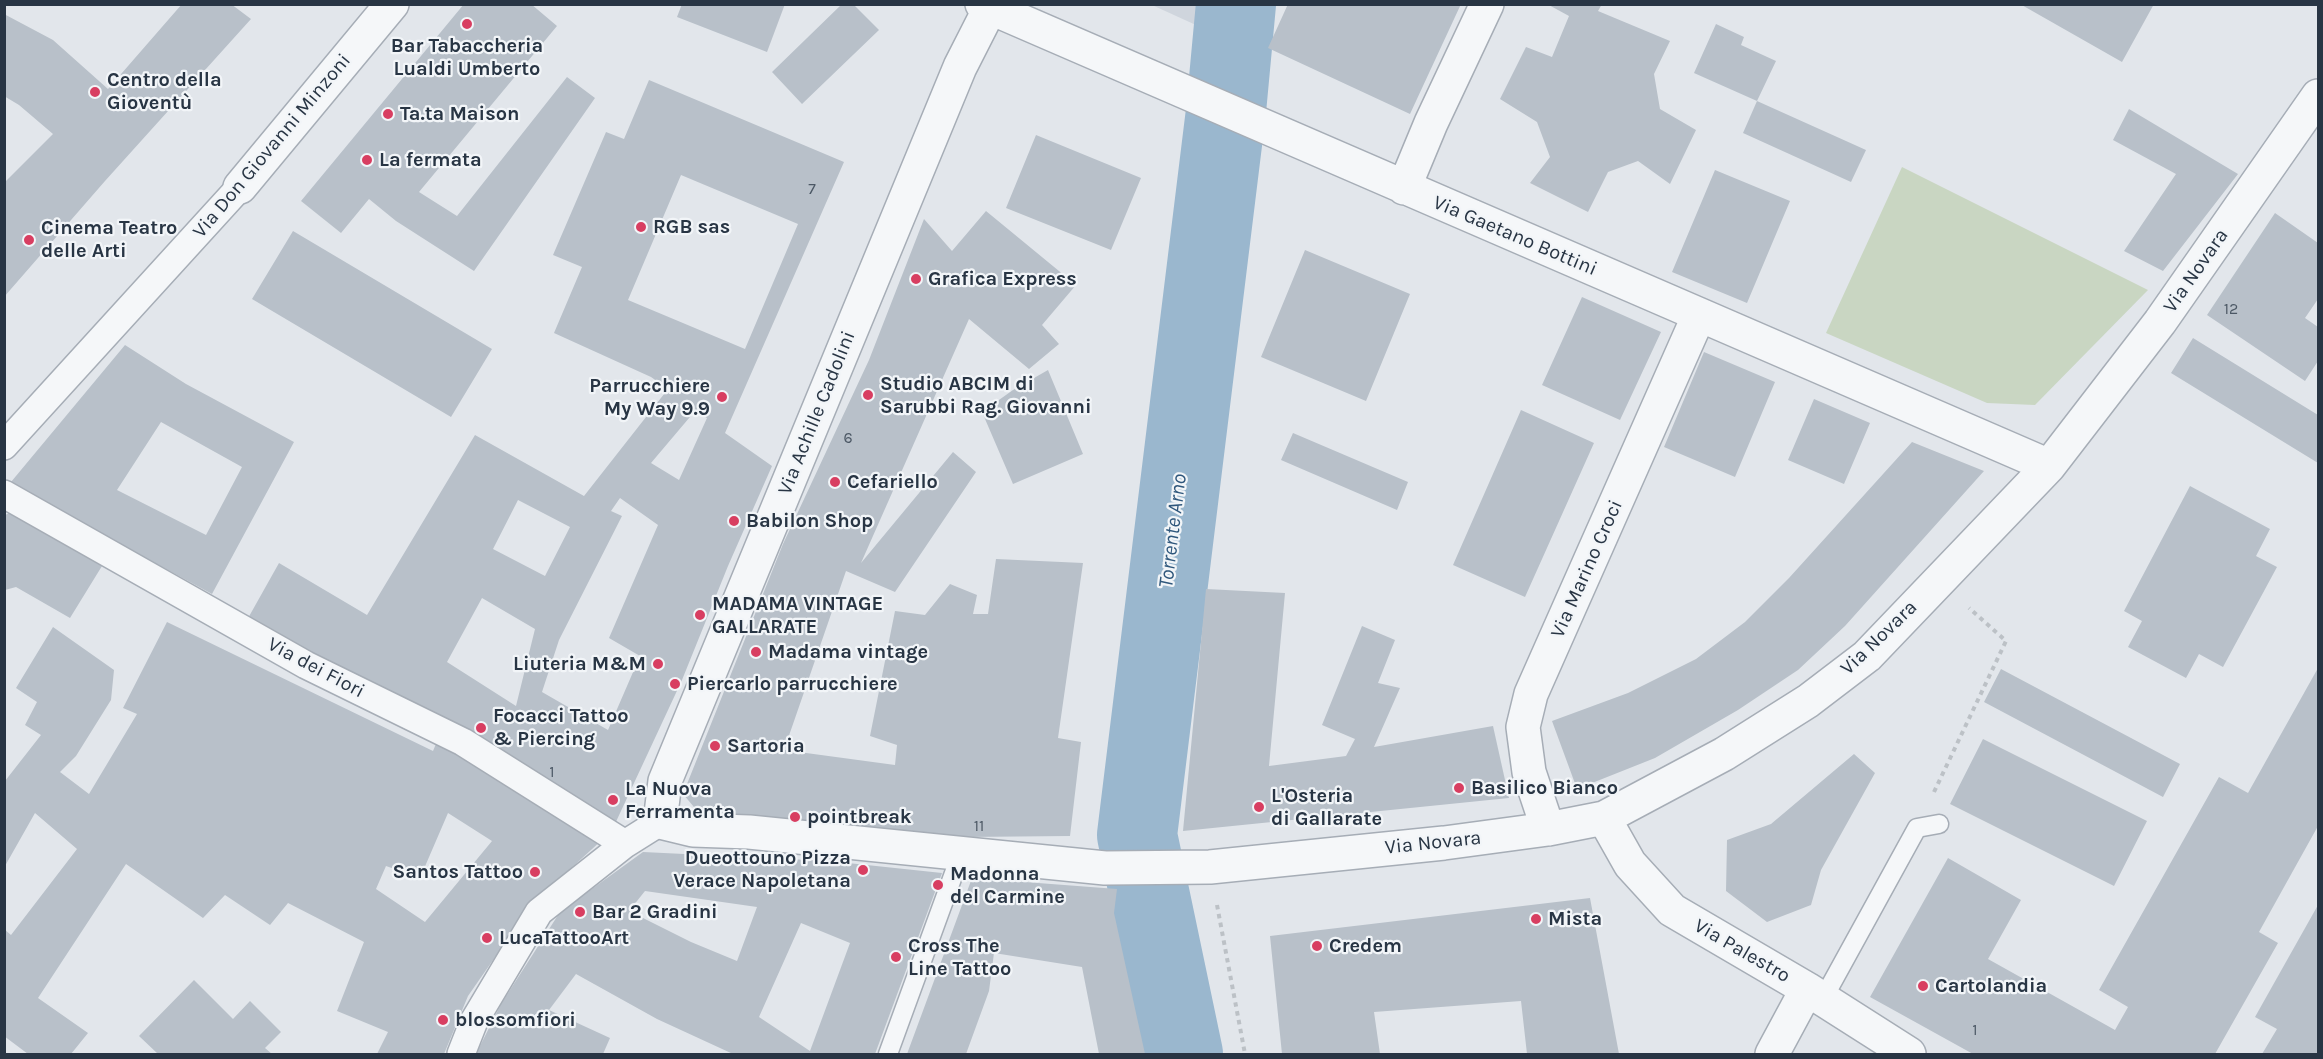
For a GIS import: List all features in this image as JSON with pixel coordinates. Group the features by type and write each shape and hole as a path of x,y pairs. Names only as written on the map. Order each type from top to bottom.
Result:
{"street":[{"name":"Via Don Giovanni Minzoni","path":"4,446 240,187 392,4"},
{"path":"1404,188 1431,123 1487,4"},
{"name":"Via Gaetano Bottini","path":"986,6 2049,466"},
{"name":"Via Achille Cadolini","path":"660,822 665,781 986,6"},
{"name":"Via Novara","path":"660,822 693,830 748,832 1105,868 1207,867 1444,843 1548,829 1605,818 1724,754 1808,701 1867,656 2049,466 2160,322 2319,96"},
{"name":"Via Marino Croci","path":"1548,829 1529,772 1523,727 1532,694 1699,315"},
{"name":"Via dei Fiori","path":"4,494 306,665 463,742 625,844"},
{"name":"Via Palestro","path":"1605,818 1630,864 1672,910 1815,994 1909,1054"},
{"path":"461,1054 474,1021 539,912 625,844 660,822"},
{"path":"1772,1054 1815,994"}],"lane":[{"path":"1815,994 1917,828 1940,824"},
{"path":"888,1054 962,854"}],"path":[{"path":"1917,828 2006,641 1938,580"},
{"path":"1207,867 1245,1054"}],"shaded area":[{"path":"1152,5 1222,5 1220,36"}],"green space":[{"path":"1902,167 2148,290 2035,405 1987,403 1826,333"}],"building":[{"name":"Centro della Gioventù","path":"182,4 231,4 251,19 4,297 4,183 53,134 19,105 4,96 4,14 53,40 108,89"},
{"path":"464,4 531,4 557,26 419,192 457,216 567,77 595,98 474,271 396,221 369,199 341,233 301,201"},
{"path":"682,4 785,4 767,52 677,17"},
{"path":"842,4 853,4 879,30 802,104 772,72"},
{"path":"1288,4 1461,4 1410,114 1268,48"},
{"path":"1547,4 1602,4 1598,11 1670,41 1654,74 1660,109 1696,130 1670,184 1638,161 1608,172 1588,212 1530,183 1550,157 1537,122 1500,99 1526,47 1552,57 1569,16"},
{"path":"2020,4 2154,4 2122,62"},
{"path":"1716,24 1744,37 1741,45 1776,61 1757,101 1694,73"},
{"path":"649,80 844,162 725,433 772,466 682,680 614,826 247,620 279,563 367,615 475,435 584,496 668,389 651,377 554,333 582,267 553,255 606,132 624,139","holes":["681,175 798,224 745,349 628,300","695,411 707,418 679,480 651,463","620,498 658,525 609,638 640,656 608,730 542,692 559,640 622,516 611,511","518,500 570,527 545,576 493,549","482,598 535,629 516,706 447,662"]},
{"path":"1757,101 1866,150 1851,182 1743,133"},
{"path":"2129,109 2238,174 2163,271 2124,251 2176,174 2113,140"},
{"path":"1036,135 1141,178 1111,250 1006,208"},
{"path":"1715,170 1790,201 1747,303 1672,272"},
{"path":"986,211 1076,285 1042,325 1059,344 1029,369 969,319 861,563 953,452 976,472 895,592 846,571 784,750 895,765 897,745 870,736 895,611 925,615 950,584 977,595 973,614 988,614 996,559 1083,563 1058,738 1081,742 1070,836 965,837 879,832 699,813 683,794 783,544 869,360 924,219 952,251"},
{"path":"2275,213 2318,243 2318,299 2305,318 2318,327 2318,361 2305,381 2207,315"},
{"path":"293,231 492,349 451,417 252,299"},
{"path":"1305,250 1410,294 1366,401 1261,357"},
{"path":"1582,297 1661,332 1620,420 1542,385"},
{"path":"2193,338 2318,415 2318,463 2171,373"},
{"path":"125,345 186,384 294,442 212,594 11,482","holes":["161,422 242,467 206,535 117,490"]},
{"path":"1704,352 1775,382 1735,477 1664,447"},
{"path":"1048,370 1083,454 1013,484 982,412 1013,390"},
{"path":"1814,399 1870,423 1844,484 1788,460"},
{"path":"1521,410 1594,443 1525,597 1453,565"},
{"path":"1293,433 1408,482 1397,510 1281,460"},
{"path":"1912,442 1984,471 1845,626 1798,670 1738,710 1655,758 1577,789 1552,721 1628,693 1696,659 1745,622 1789,578"},
{"path":"2190,486 2270,529 2256,556 2277,567 2223,667 2199,654 2186,678 2128,647 2142,621 2124,611"},
{"path":"14,511 102,566 70,618 16,587 5,590 5,515"},
{"path":"1206,589 1285,593 1269,766 1346,756 1355,739 1322,725 1362,626 1395,640 1378,683 1400,688 1374,747 1493,726 1509,798 1183,831"},
{"path":"167,622 433,751 438,739 603,839 532,904 468,996 444,1054 377,1054 388,1032 337,1011 364,942 288,903 270,925 225,895 203,918 126,864 38,998 88,1033 71,1054 28,1054 4,1036 4,929 11,935 77,849 35,813 5,866 5,781 41,735 25,725 37,702 16,688 53,627 114,670 111,700 76,756 60,772 89,794 137,714 123,708","holes":["448,813 492,841 425,922 376,889 386,866 420,878"]},
{"path":"2318,668 2318,826 2259,932 2278,943 2215,1054 1973,1054 1870,997 1948,858 2021,900 1988,959 2115,1030 2128,1007 2099,990 2219,777 2248,793"},
{"path":"2001,669 2180,764 2163,797 1984,702"},
{"path":"1983,739 2147,821 2114,886 1950,804"},
{"path":"1854,754 1875,773 1821,870 1811,905 1767,922 1726,891 1727,840 1771,824"},
{"path":"643,852 829,861 942,873 875,1054 733,1054 657,1019 576,974 549,1010 610,1038 603,1054 476,1054 501,1004 560,912","holes":["645,891 757,907 737,961 691,942 629,911","801,923 850,943 810,1051 759,1017"]},
{"path":"972,878 1117,889 1114,913 1145,1054 1099,1054 1082,967 994,953 989,991 966,1054 907,1054"},
{"path":"1590,898 1619,1054 1527,1054 1521,1001 1374,1012 1380,1054 1282,1054 1270,936"},
{"path":"2318,905 2318,1054 2262,1054 2277,1029 2255,1017"},
{"path":"194,980 233,1019 250,1001 281,1032 265,1048 272,1054 158,1054 139,1036"}],"waterway":[{"name":"Torrente Arno","path":"1183,1054 1137,835 1226,111 1236,4"}],"place":[{"name":"Bar Tabaccheria Lualdi Umberto","path":"467,24"},
{"name":"Centro della Gioventù","path":"95,92"},
{"name":"Ta.ta Maison","path":"388,114"},
{"name":"La fermata","path":"367,160"},
{"name":"RGB sas","path":"641,227"},
{"name":"Cinema Teatro delle Arti","path":"29,240"},
{"name":"Grafica Express","path":"916,279"},
{"name":"Studio ABCIM di Sarubbi Rag. Giovanni","path":"868,395"},
{"name":"Parrucchiere My Way 9.9","path":"722,397"},
{"name":"Cefariello","path":"835,482"},
{"name":"Babilon Shop","path":"734,521"},
{"name":"MADAMA VINTAGE GALLARATE","path":"700,615"},
{"name":"Madama vintage","path":"756,652"},
{"name":"Liuteria M&M","path":"658,664"},
{"name":"Piercarlo parrucchiere","path":"675,684"},
{"name":"Focacci Tattoo & Piercing","path":"481,728"},
{"name":"Sartoria","path":"715,746"},
{"name":"Basilico Bianco","path":"1459,788"},
{"name":"La Nuova Ferramenta","path":"613,800"},
{"name":"L'Osteria di Gallarate","path":"1259,807"},
{"name":"pointbreak","path":"795,817"},
{"name":"Dueottouno Pizza Verace Napoletana","path":"863,870"},
{"name":"Santos Tattoo","path":"535,872"},
{"name":"Madonna del Carmine","path":"938,885"},
{"name":"Bar 2 Gradini","path":"580,912"},
{"name":"Mista","path":"1536,919"},
{"name":"LucaTattooArt","path":"487,938"},
{"name":"Credem","path":"1317,946"},
{"name":"Cross The Line Tattoo","path":"896,957"},
{"name":"Cartolandia","path":"1923,986"},
{"name":"blossomfiori","path":"443,1020"}]}
